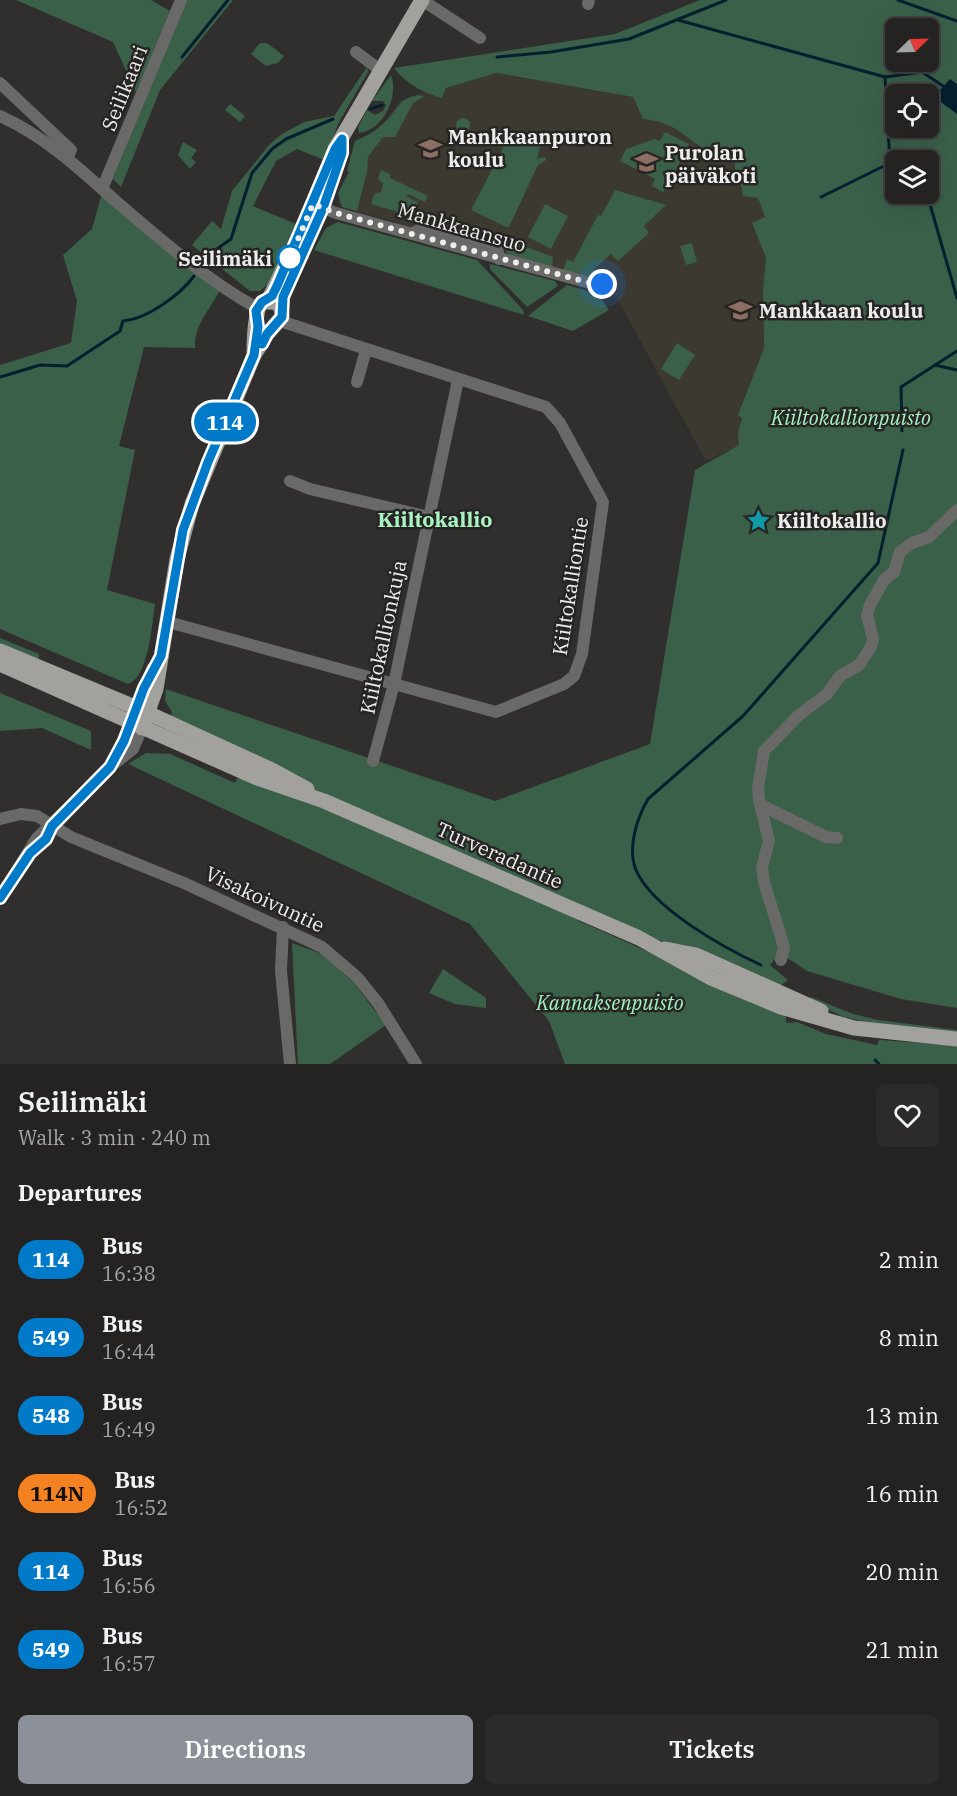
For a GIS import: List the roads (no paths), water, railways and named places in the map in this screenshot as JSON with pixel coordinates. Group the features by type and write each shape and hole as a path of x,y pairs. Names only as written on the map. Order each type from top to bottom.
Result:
{"main road":[{"path":"137,726 161,656 183,530 208,462 318,206 335,149 422,0"},
{"name":"Turveradantie","path":"0,651 143,711 274,771 324,801"},
{"name":"Turveradantie","path":"0,664 257,778 324,801 659,948 696,955 836,1017 900,1035 957,1039"}],"street":[{"name":"Seilikaari","path":"102,189 181,0"},
{"path":"422,0 480,38"},
{"path":"356,52 380,70"},
{"path":"0,83 71,150 67,158"},
{"path":"0,117 52,145 102,189 229,291 270,314"},
{"name":"Mankkaansuo","path":"318,206 499,259 590,283 602,284"},
{"name":"Kiiltokalliontie","path":"168,622 292,654 496,712 564,684 574,676 582,654 603,502 560,423 546,407 366,350 270,314"},
{"path":"357,382 366,350"},
{"name":"Kiiltokallionkuja","path":"372,760 394,684 458,380"},
{"path":"290,481 310,489 429,517"},
{"path":"781,960 784,947 764,882 762,867 769,841 759,800 764,751 800,715 827,694 840,676 859,665 871,647 873,639 867,615 870,605 884,580 894,572 900,552 912,543 929,537 957,510"},
{"path":"0,898 30,853 43,843 52,826 110,767 137,726"},
{"path":"759,800 763,806 826,837 837,838"},
{"name":"Visakoivuntie","path":"0,819 32,814 52,826 283,927 322,947 357,977 378,1003 416,1064"},
{"path":"283,927 281,971 290,1064"}],"water":[{"path":"950,79 957,84 957,114 939,101 939,91"}],"waterway":[{"path":"182,57 228,0"},
{"path":"497,57 551,52 629,39 726,0"},
{"path":"898,0 957,21"},
{"path":"678,20 885,77 922,72 946,88"},
{"path":"821,197 890,163 885,77"},
{"path":"370,109 382,105"},
{"path":"207,256 231,239 252,173 272,149 286,139 333,119"},
{"path":"930,204 957,298"},
{"path":"0,377 40,365 67,366 120,331 123,321 142,316 162,305 194,276"},
{"path":"902,431 901,387 957,351"},
{"path":"935,365 957,370"},
{"path":"761,965 709,937 657,898 644,884 636,870 633,861 634,833 648,799 743,716 878,563 903,450"},
{"path":"875,1060 879,1064"}],"place":[{"name":"Mankkaanpuron koulu","path":"430,148"},
{"name":"Purolan päiväkoti","path":"647,163"},
{"name":"Seilimäki","path":"290,258"},
{"name":"Mankkaan koulu","path":"741,310"},
{"name":"Kiiltokallio","path":"759,520"}],"district":[{"name":"Kiiltokallio","path":"435,519"}],"park label":[{"name":"Kiiltokallionpuisto","path":"851,417"},
{"name":"Kannaksenpuisto","path":"610,1002"}]}
